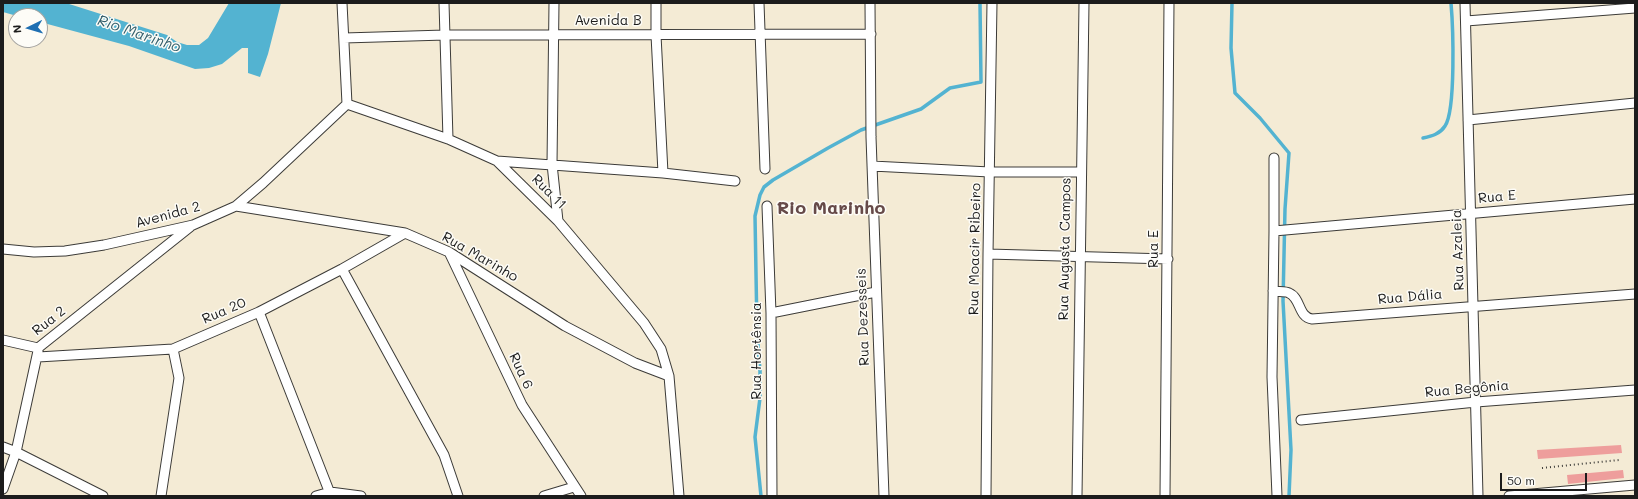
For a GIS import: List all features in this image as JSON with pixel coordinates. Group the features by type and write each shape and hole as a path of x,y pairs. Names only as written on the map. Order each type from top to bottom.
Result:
{"street":[{"path":"342,3 347,104"},
{"path":"444,3 448,139"},
{"path":"554,3 552,164 558,221"},
{"path":"656,3 656,35 663,173"},
{"path":"759,3 765,169"},
{"name":"Rua Dezesseis","path":"870,3 871,137 884,496"},
{"name":"Rua Moacir Ribeiro","path":"986,496 992,3"},
{"name":"Rua Augusta Campos","path":"1077,496 1080,172 1084,3"},
{"name":"Rua E","path":"1165,496 1169,3"},
{"name":"Rua Azaleia","path":"1465,3 1478,496"},
{"path":"1466,21 1635,8"},
{"name":"Avenida B","path":"344,38 554,34 871,34"},
{"path":"1468,120 1635,103"},
{"name":"Rua 11","path":"347,104 448,139 497,161 558,221 653,334 661,349 668,376 679,496"},
{"name":"Avenida 2","path":"3,249 34,252 65,251 104,245 193,225 236,206 263,183 347,104"},
{"path":"1274,158 1279,292 1272,377 1278,496"},
{"path":"497,161 663,173 735,181"},
{"path":"872,166 990,172 1080,172"},
{"name":"Rua E","path":"1277,230 1635,199"},
{"name":"Rua Marinho","path":"236,206 405,233 448,252 565,326 635,363 668,376"},
{"name":"Rua Hortênsia","path":"767,206 771,313 772,496"},
{"name":"Rua 2","path":"3,489 16,452 38,352 193,225"},
{"name":"Rua 20","path":"3,340 38,352 174,348 259,312 342,269 405,233"},
{"name":"Rua 6","path":"448,252 522,405 581,496"},
{"path":"988,254 1079,258 1168,259"},
{"path":"342,269 444,455 458,496"},
{"path":"771,313 876,292"},
{"name":"Rua Dália","path":"1279,292 1294,297 1305,317 1312,319 1635,294"},
{"path":"259,312 331,494"},
{"path":"162,496 179,378 174,348"},
{"name":"Rua Begônia","path":"1301,420 1476,402 1635,390"},
{"path":"3,446 102,496"},
{"path":"1509,496 1635,484"},
{"path":"544,496 574,487"},
{"path":"316,496 331,494 361,496"}],"path":[{"path":"1542,468 1619,460"}],"water":[{"path":"3,3 66,3 167,35 177,42 187,45 199,45 208,38 229,3 281,3 268,54 260,77 248,73 248,48 242,48 222,64 209,68 195,69 129,46 48,24 48,8 8,8 8,13 3,12"}],"building":[{"path":"1621,445 1622,453 1538,459 1537,450"},
{"path":"1623,470 1624,478 1568,484 1567,475"}],"waterway":[{"path":"761,496 755,437 760,398 755,216 760,195 764,187 773,180 861,130 921,109 950,88 981,82 980,3"},
{"path":"1232,3 1231,48 1235,93 1260,118 1289,153 1285,209 1283,301 1291,450 1289,496"},
{"path":"1423,138 1441,131 1445,126 1451,103 1453,67 1451,3"}],"district":[{"name":"Rio Marinho","path":"831,208"}]}
